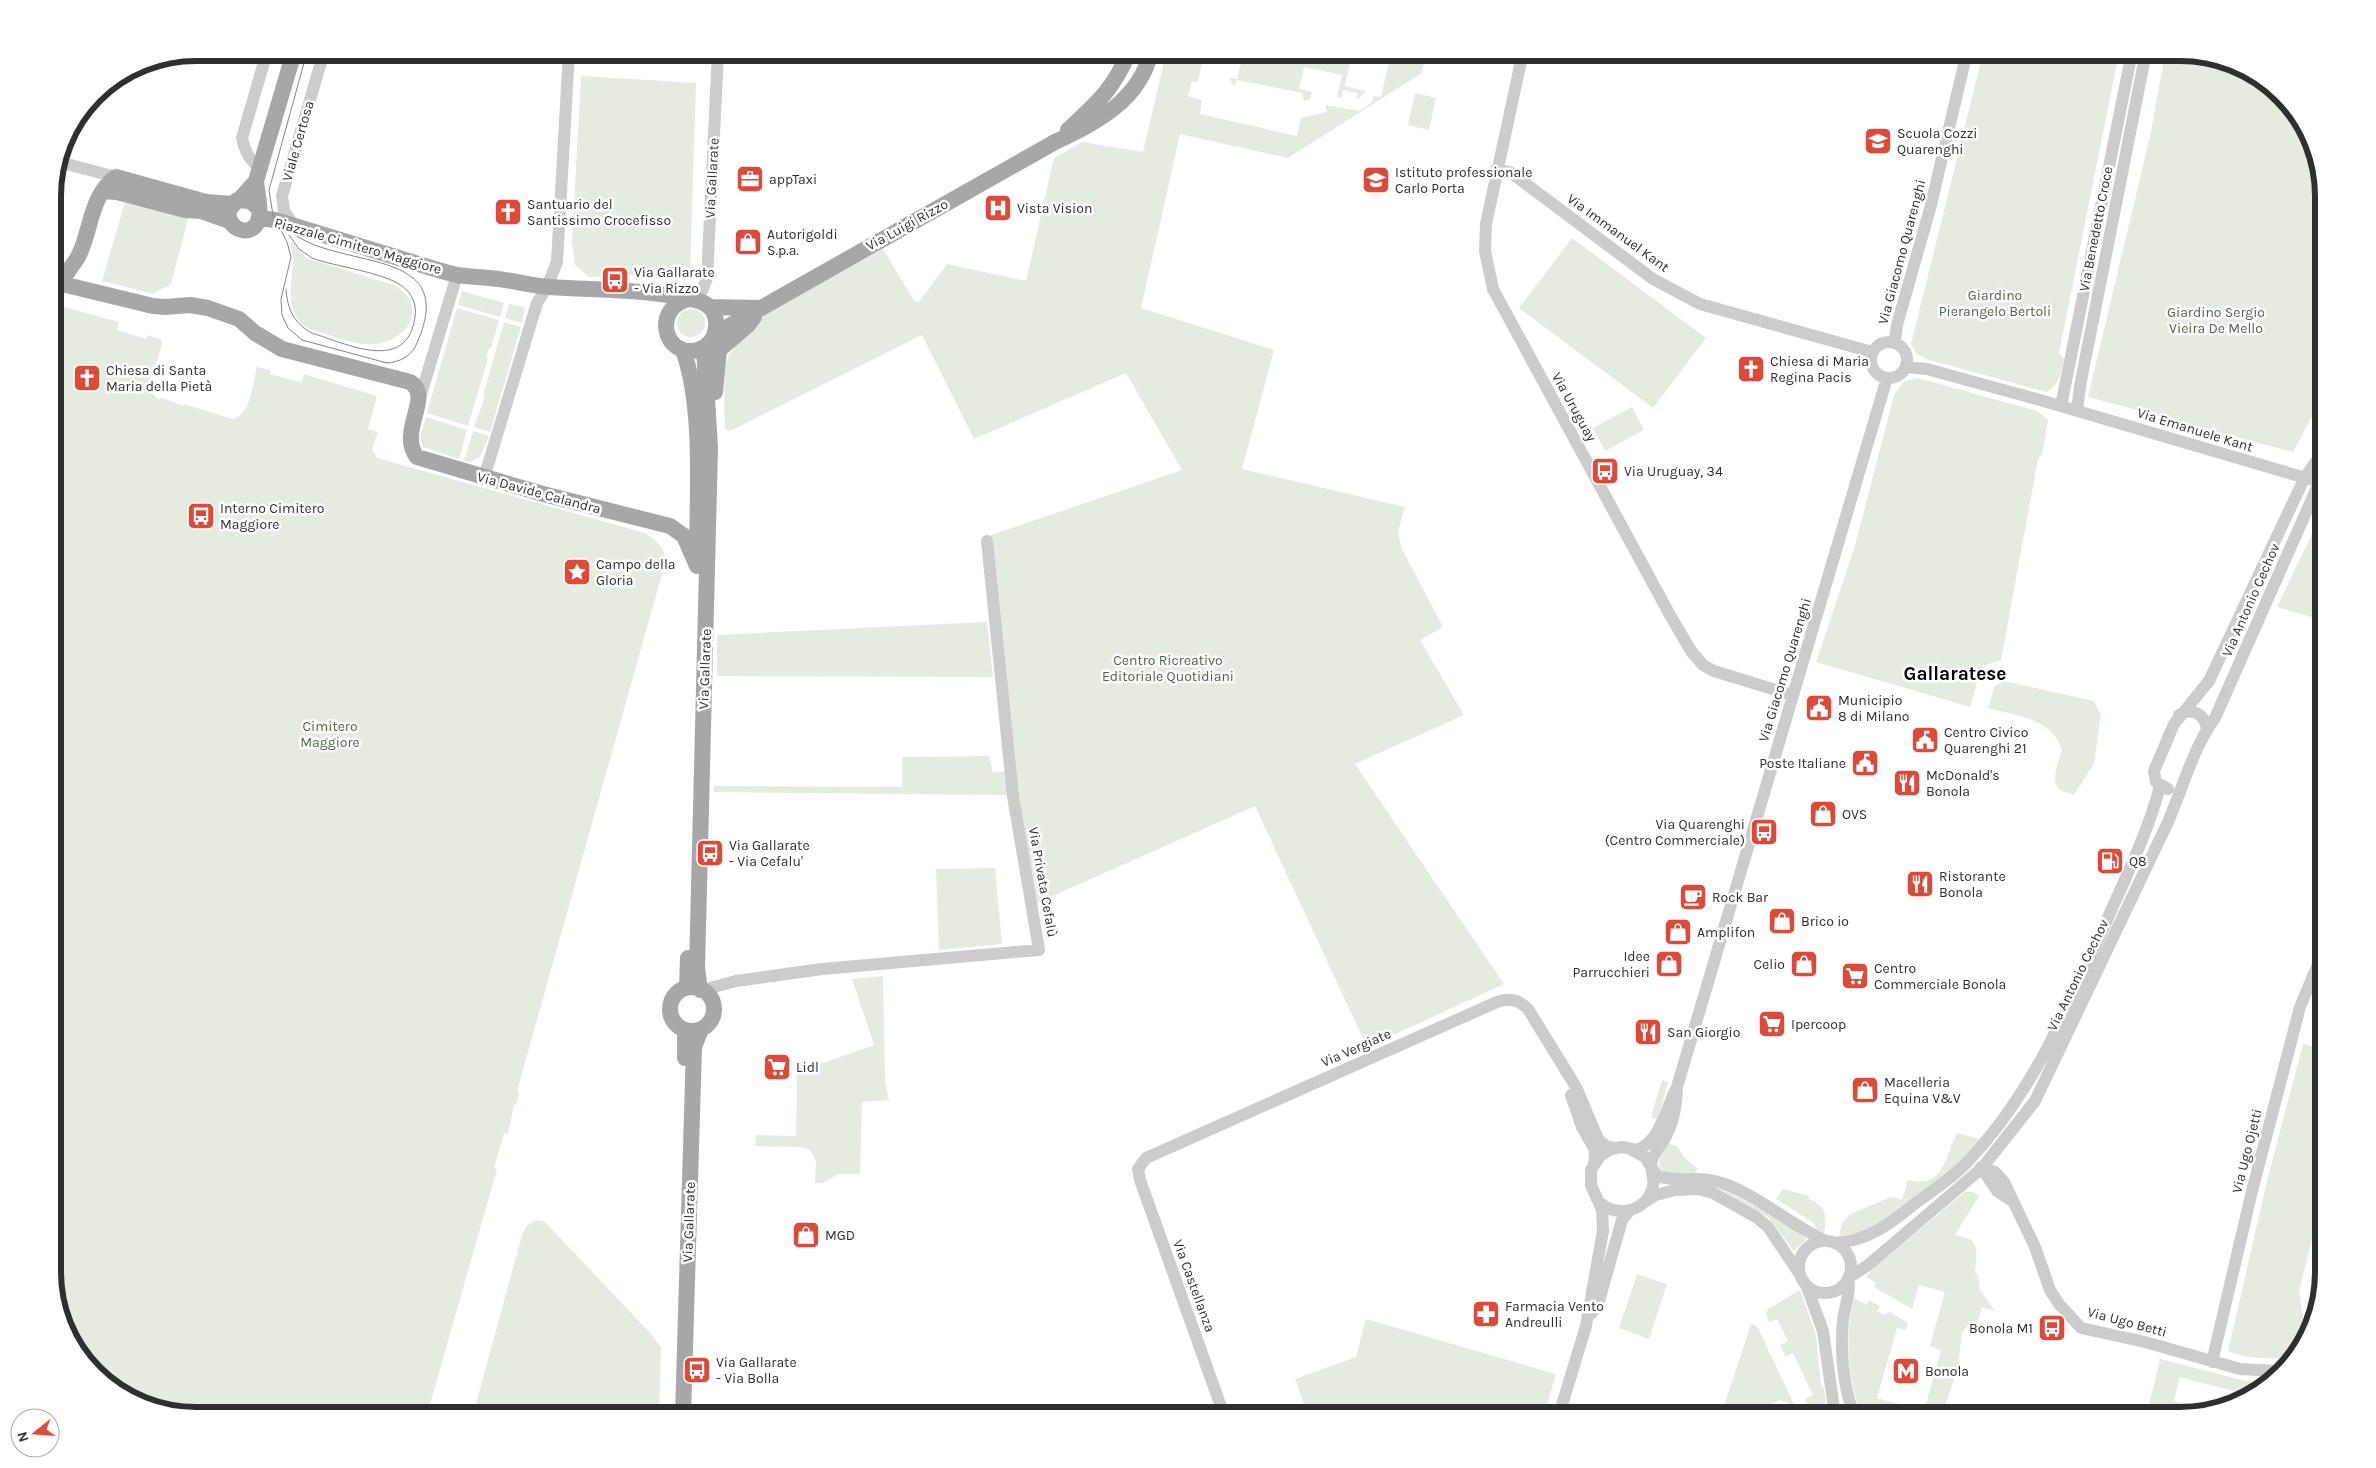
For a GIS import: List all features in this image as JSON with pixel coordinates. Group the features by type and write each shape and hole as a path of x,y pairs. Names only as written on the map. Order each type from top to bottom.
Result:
{"main road":[{"name":"Viale Certosa","path":"259,213 258,175 291,62"},
{"path":"1055,142 1106,95 1121,72 1125,62"},
{"path":"1055,142 1098,121 1115,109 1147,68 1149,62"},
{"name":"Via Luigi Rizzo","path":"715,334 1055,142"},
{"name":"Viale Certosa","path":"236,202 258,175"},
{"path":"62,277 78,258 96,200 103,191 116,178 206,202 250,200 259,213 253,228 244,231 235,228 229,221 201,211 185,210 117,192 103,191"},
{"path":"229,221 228,214 236,202"},
{"name":"Piazzale Cimitero Maggiore","path":"259,213 295,227 457,275 547,287"},
{"path":"62,284 153,306 190,305 208,308 239,320 255,333 282,349 410,382 417,391 418,403"},
{"path":"547,287 646,293 698,302 759,308 748,325 719,350 710,448"},
{"path":"646,293 666,317 675,304 698,302 716,319 715,334 704,348 683,350"},
{"name":"Via Gallarate","path":"666,317 668,337 683,350 691,380 698,449 697,989"},
{"name":"Via Gallarate","path":"697,989 710,448 704,348"},
{"name":"Via Davide Calandra","path":"418,403 409,438 411,448 417,457 484,478 670,526 684,536 697,566"},
{"path":"693,1030 674,1021 670,1008 675,996 697,989"},
{"name":"Via Gallarate","path":"693,1030 711,1021 714,1010 712,1000 697,989"},
{"name":"Via Gallarate","path":"674,1407 693,1030"},
{"name":"Via Gallarate","path":"683,1407 693,1030"}],"street":[{"name":"Via Uruguay","path":"1521,61 1487,217 1484,243 1487,268 1493,290 1691,651 1703,665 1792,695"},
{"name":"Via Giacomo Quarenghi","path":"1895,342 1897,325 1931,205 1965,61"},
{"name":"Via Benedetto Croce","path":"2061,406 2130,61"},
{"name":"Via Benedetto Croce","path":"2077,411 2080,386 2144,61"},
{"path":"258,175 245,150 242,138 264,62"},
{"name":"Viale Certosa","path":"295,227 284,211 282,196 321,62"},
{"path":"484,478 537,303 547,287 557,262 568,62"},
{"name":"Via Gallarate","path":"698,302 707,278 718,62"},
{"path":"65,164 116,178"},
{"name":"Via Immanuel Kant","path":"1496,169 1510,172 1653,279 1700,304 1872,352"},
{"name":"Piazzale Cimitero Maggiore","path":"418,403 457,275"},
{"path":"1895,342 1904,349 1907,355 1906,366 1898,375 1887,378 1873,369 1872,352 1879,344 1895,342"},
{"path":"1906,366 1927,369 2061,406"},
{"name":"Via Giacomo Quarenghi","path":"1615,1148 1637,1150 1643,1147 1656,1132 1677,1087 1887,378"},
{"name":"Via Emanuele Kant","path":"2061,406 2304,479"},
{"name":"Via Antonio Cechov","path":"1830,1242 1858,1240 1888,1224 1971,1159 2025,1089 2052,1038 2153,814 2160,786 2154,777 2154,771 2179,715 2209,681 2304,479 2314,464"},
{"name":"Via Antonio Cechov","path":"2304,479 2314,480"},
{"name":"Via Antonio Cechov","path":"1848,1278 1867,1266 1982,1168 2034,1101 2168,822 2182,784 2207,729 2215,718 2314,497"},
{"name":"Via Privata Cefalù","path":"697,989 736,981 822,969 1039,950 1013,796 988,541"},
{"path":"2179,715 2190,711 2200,714 2206,723 2207,729"},
{"path":"2160,786 2174,789 2182,784"},
{"name":"Via Ugo Ojetti","path":"2212,1362 2252,1191 2300,1007 2315,972"},
{"name":"Via Vergiate","path":"1139,1166 1150,1156 1501,1001 1518,1001 1528,1009 1576,1087 1598,1139 1606,1146 1615,1148"},
{"name":"Via Vergiate","path":"1561,1064 1582,1127 1594,1148 1594,1164"},
{"name":"Via Giacomo Quarenghi","path":"1643,1204 1653,1187 1652,1160 1665,1138 1675,1113 1677,1087"},
{"path":"1562,1407 1586,1326 1603,1231 1603,1214 1590,1180 1594,1164 1603,1154 1615,1148"},
{"path":"1630,1148 1645,1158 1652,1169 1661,1177 1705,1178 1728,1185 1830,1242 1841,1246 1851,1266 1848,1278 1842,1287 1829,1293 1821,1293 1807,1287"},
{"path":"1971,1159 1982,1168"},
{"name":"Via Castellanza","path":"1139,1166 1140,1180 1221,1407"},
{"name":"Via Ugo Betti","path":"1982,1168 1995,1172 1999,1176 2035,1247 2050,1290 2059,1304 2081,1328 2145,1342 2212,1362 2240,1368 2271,1371"},
{"path":"1597,1199 1613,1210 1630,1210 1656,1195 1675,1190 1698,1189 1714,1193 1756,1217 1768,1227 1807,1287 1823,1331 1833,1407"},
{"path":"1586,1326 1599,1301 1622,1220 1630,1210"},
{"path":"1799,1273 1800,1257 1805,1250 1811,1245 1830,1242"},
{"path":"1848,1278 1850,1289 1843,1320 1842,1352 1851,1407"}],"green space":[{"name":"Centro Ricreativo Editoriale Quotidiani","path":"1202,61 1198,82 1192,81 1188,96 1202,100 1200,114 1297,136 1301,118 1327,112 1325,105 1360,111 1372,102 1373,96 1381,97 1389,61 1424,61 1422,73 1288,158 1180,134 1141,308 1274,350 1242,469 1405,507 1398,531 1401,547 1443,627 1420,640 1464,715 1355,764 1504,984 1367,1047 1255,806 1037,903 1018,796 991,535 1182,470 1126,373 974,439 922,335 730,431 725,429 724,389 728,358 739,342 765,314 883,249 913,299 918,303 947,264 1026,281 1054,158 1082,142 1143,152 1164,62"},
{"path":"1241,61 1350,61 1345,86 1366,91 1357,100 1357,93 1343,90 1341,98 1337,97 1342,75 1304,67 1299,89 1312,92 1310,99 1304,101 1302,93 1237,80 1234,87 1229,77 1237,79"},
{"name":"Giardino Pierangelo Bertoli","path":"1981,61 2117,61 2059,353 2064,358 2057,382 2046,392 1926,359 1916,353 1911,344"},
{"name":"Giardino Sergio Vieira De Mello","path":"2164,61 2180,61 2198,62 2215,66 2232,71 2247,79 2269,95 2281,107 2301,136 2308,153 2314,187 2314,412 2293,452 2088,397 2151,132"},
{"path":"581,76 696,83 690,273 589,277 575,265 572,242"},
{"path":"1415,93 1436,98 1429,130 1408,125"},
{"path":"130,185 193,200 171,284 153,294 102,281"},
{"path":"1572,238 1706,338 1653,408 1519,308"},
{"path":"292,242 306,258 394,285 405,293 411,303 412,312 410,321 405,329 387,341 369,344 344,340 306,327 297,318 291,299 293,263 290,244"},
{"path":"462,291 504,303 500,317 458,305"},
{"path":"509,304 525,307 522,323 505,318"},
{"name":"Cimitero Maggiore","path":"62,306 119,322 117,330 146,339 148,335 162,340 150,386 152,393 158,399 163,398 183,406 184,404 233,419 244,411 247,405 257,367 270,370 270,374 301,382 304,374 377,396 368,429 378,432 372,449 377,458 645,533 654,539 664,551 665,564 517,1091 519,1092 516,1105 514,1105 508,1134 504,1133 494,1168 497,1169 429,1407 178,1406 144,1397 114,1379 89,1354 71,1324 64,1298 62,1281"},
{"path":"457,308 499,320 486,358 488,359 468,426 427,413"},
{"path":"691,309 701,313 705,323 701,333 691,337 681,333 677,323 681,313"},
{"path":"504,322 521,327 490,432 474,427 485,397 483,396"},
{"path":"1918,378 2037,411 2048,420 2042,455 2038,459 2001,660 1982,666 1970,707 1816,662 1855,546 1894,395 1904,381"},
{"path":"1632,407 1644,430 1605,451 1593,428"},
{"path":"426,417 467,430 459,459 423,447 420,436"},
{"path":"473,431 489,436 480,457 470,462 464,461"},
{"path":"2314,529 2314,618 2277,607"},
{"path":"987,622 993,677 717,676 717,635"},
{"path":"2004,681 2094,701 2101,715 2094,764 2074,795 2060,790 2056,786 2056,770 2062,750 2057,739 2050,731 2032,720 1988,708 1995,686"},
{"path":"989,756 993,772 1006,771 1008,795 714,792 714,786 902,787 902,757"},
{"path":"995,868 1002,944 939,950 936,869"},
{"path":"883,976 885,1081 889,1100 862,1102 860,1174 838,1174 823,1183 815,1183 816,1161 810,1150 802,1147 755,1146 756,1135 796,1136 797,1072 874,1045 852,979"},
{"path":"2303,1044 2315,1047 2315,1235 2313,1235 2299,1291 2304,1325 2283,1358 2243,1356 2228,1351 2268,1177"},
{"path":"1662,1080 1668,1082 1658,1120 1651,1117"},
{"path":"1957,1133 1979,1139 1960,1161 1898,1211 1872,1227 1860,1232 1839,1236 1842,1223 1850,1214 1891,1197 1902,1200 1908,1180 1930,1180 1937,1175 1946,1160"},
{"path":"1668,1144 1677,1146 1684,1157 1698,1169 1693,1174 1663,1172 1660,1169 1659,1162"},
{"path":"1709,1183 1777,1218 1806,1240 1794,1251 1769,1218"},
{"path":"1783,1189 1809,1196 1809,1199 1822,1208 1826,1222 1824,1233 1816,1229 1814,1223 1776,1199"},
{"path":"1965,1192 1973,1192 1979,1196 1955,1235 1969,1239 1973,1243 1976,1252 1975,1273 1978,1273 1980,1290 1995,1311 1982,1307 1977,1324 1970,1322 1962,1333 1958,1368 1945,1407 1925,1407 1941,1350 1930,1346 1945,1292 1919,1285 1912,1309 1874,1287 1876,1283 1866,1277 1876,1266"},
{"path":"536,1220 544,1221 651,1334 661,1348 659,1407 475,1407 522,1235 528,1225"},
{"path":"1637,1274 1667,1284 1649,1339 1619,1328"},
{"path":"1800,1290 1816,1335 1821,1386 1823,1386 1826,1401 1824,1405 1809,1407 1805,1399 1813,1395 1793,1353 1786,1357 1780,1345 1788,1341 1777,1319 1769,1322 1766,1314 1768,1309"},
{"path":"1854,1298 1866,1305 1869,1300 1880,1306 1877,1311 1884,1315 1890,1312 1908,1323 1906,1330 1897,1328 1877,1398 1910,1407 1859,1407 1850,1372 1848,1342"},
{"path":"1366,1319 1556,1374 1546,1407 1305,1407 1295,1379 1356,1357"},
{"path":"1751,1324 1757,1326 1795,1407 1780,1400 1767,1407 1724,1407"},
{"path":"2160,1359 2257,1382 2240,1393 2180,1377 2174,1401 2194,1406 2156,1407 2149,1405"}],"tram line":[{"path":"282,222 300,238 325,249 381,263 405,272 421,287 426,310 417,343 409,355 401,360 387,363 302,340 288,328 282,315 281,299 291,257 287,242 273,215 269,190 304,62"},
{"path":"286,289 288,303 293,315 300,325 312,333 358,348 374,350 388,350 400,345 410,335 415,317 415,308 409,292 402,286 372,273 312,258 299,249 289,235"}],"place":[{"name":"Scuola Cozzi Quarenghi","path":"1878,141"},
{"name":"appTaxi","path":"750,179"},
{"name":"Istituto professionale Carlo Porta","path":"1376,180"},
{"name":"Vista Vision","path":"998,208"},
{"name":"Santuario del Santissimo Crocefisso","path":"508,212"},
{"name":"Autorigoldi S.p.a.","path":"748,242"},
{"name":"Via Gallarate - Via Rizzo","path":"615,280"},
{"name":"Chiesa di Maria Regina Pacis","path":"1751,369"},
{"name":"Chiesa di Santa Maria della Pietà","path":"87,378"},
{"name":"Via Uruguay, 34","path":"1605,471"},
{"name":"Interno Cimitero Maggiore","path":"201,516"},
{"name":"Campo della Gloria","path":"577,572"},
{"name":"Municipio 8 di Milano","path":"1819,708"},
{"name":"Centro Civico Quarenghi 21","path":"1925,740"},
{"name":"Poste Italiane","path":"1865,763"},
{"name":"McDonald's Bonola","path":"1907,783"},
{"name":"OVS","path":"1823,814"},
{"name":"Via Quarenghi (Centro Commerciale)","path":"1764,832"},
{"name":"Via Gallarate - Via Cefalu'","path":"710,853"},
{"name":"Q8","path":"2110,861"},
{"name":"Ristorante Bonola","path":"1920,884"},
{"name":"Rock Bar","path":"1693,897"},
{"name":"Brico io","path":"1782,921"},
{"name":"Amplifon","path":"1678,932"},
{"name":"Idee Parrucchieri","path":"1669,964"},
{"name":"Celio","path":"1804,964"},
{"name":"Centro Commerciale Bonola","path":"1855,976"},
{"name":"Ipercoop","path":"1772,1024"},
{"name":"San Giorgio","path":"1648,1032"},
{"name":"Lidl","path":"777,1067"},
{"name":"Macelleria Equina V&V","path":"1865,1090"},
{"name":"MGD","path":"806,1235"},
{"name":"Farmacia Vento Andreulli","path":"1486,1314"},
{"name":"Bonola M1","path":"2052,1328"},
{"name":"Via Gallarate - Via Bolla","path":"697,1370"},
{"name":"Bonola","path":"1906,1371"}],"district":[{"name":"Gallaratese","path":"1955,674"}]}
